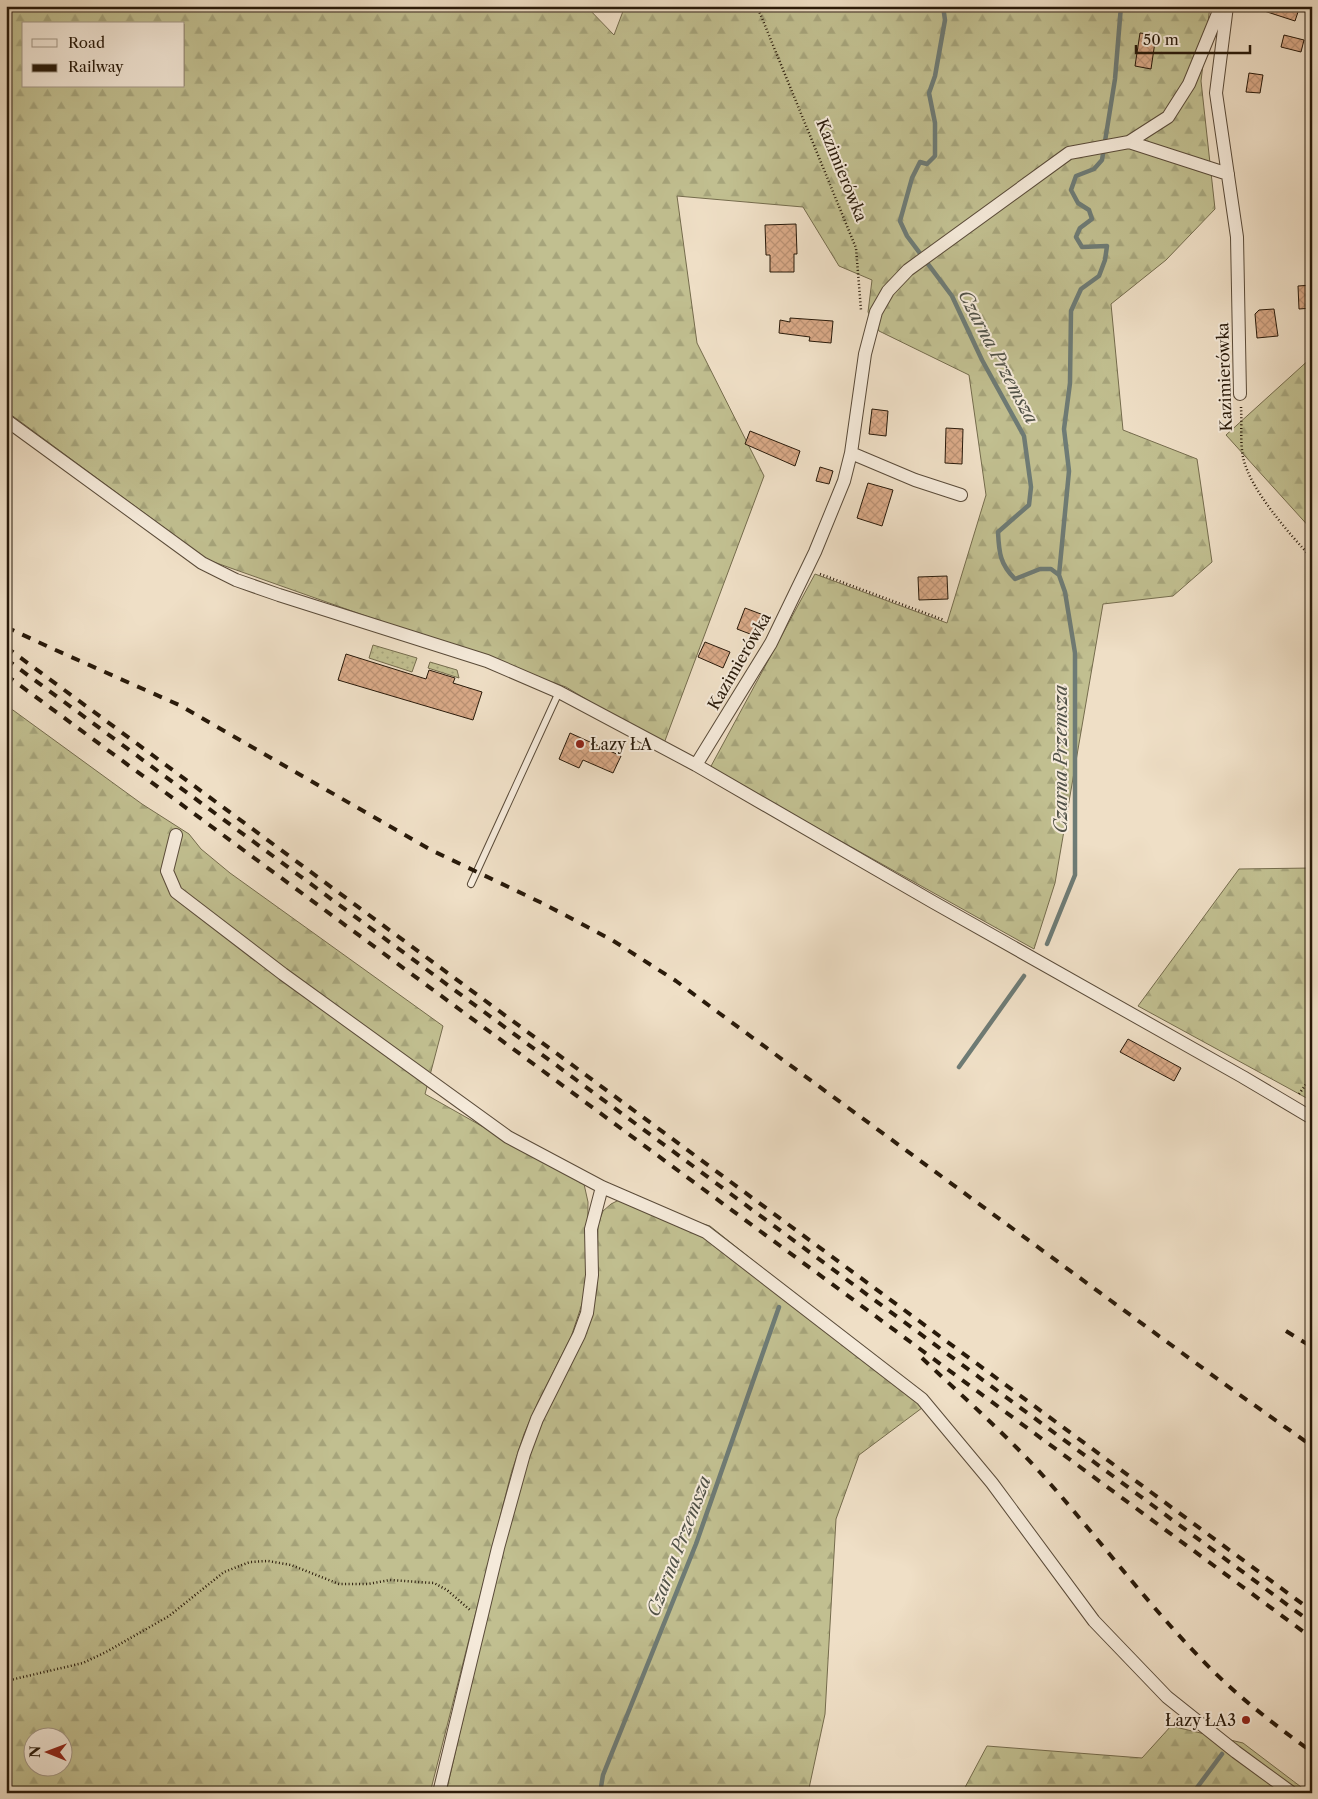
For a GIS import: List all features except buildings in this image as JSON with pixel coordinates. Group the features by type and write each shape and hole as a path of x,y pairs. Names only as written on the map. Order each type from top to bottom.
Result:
{"street":[{"name":"Kazimierówka","path":"696,765 771,643 807,570 844,481 851,453 865,354 876,312 888,291 932,252 1069,153 1129,142 1168,117 1189,84 1221,6"},
{"name":"Kazimierówka","path":"1227,6 1216,93 1237,236 1240,394"},
{"name":"Kazimierówka","path":"1129,142 1228,174"},
{"path":"6,420 194,557 211,567 236,580 279,595 487,661 559,692 696,765 1312,1118"},
{"path":"851,453 915,480 960,495"},
{"path":"176,835 167,871 176,892 283,974 508,1137 602,1187 706,1232 922,1399 992,1483 1094,1621 1167,1697 1236,1752 1292,1793"},
{"path":"439,1793 498,1548 524,1454 537,1420 579,1335 587,1313 592,1275 591,1229 602,1187"}],"lane":[{"path":"471,884 559,692"}],"path":[{"name":"Kazimierówka","path":"756,6 856,248 862,316"},
{"name":"Kazimierówka","path":"1240,394 1243,458 1254,484 1274,514 1312,558"},
{"path":"807,570 944,620"},
{"path":"1291,1106 1312,1076"},
{"path":"6,1682 83,1663 106,1652 169,1616 224,1572 250,1562 268,1561 291,1565 339,1584 368,1584 390,1580 434,1583 447,1590 481,1619"}],"green space":[{"path":"6,6 586,6 614,35 625,6 1210,6 1201,81 1215,209 1166,260 1111,304 1123,430 1197,459 1212,562 1173,596 1103,604 1055,883 1034,949 710,768 815,574 947,623 986,495 969,375 879,331 868,312 872,280 839,266 803,207 677,196 697,343 764,476 663,746 566,687 208,560 6,411"},
{"path":"1312,357 1312,530 1226,435"},
{"path":"373,645 417,658 412,672 369,658"},
{"path":"430,662 457,670 459,678 428,668"},
{"path":"6,705 142,804 189,834 201,849 230,873 443,1026 425,1094 584,1184 588,1202 587,1282 582,1304 571,1337 524,1434 511,1474 430,1793 6,1793"},
{"path":"1312,868 1312,1101 1138,1006 1239,869"},
{"path":"619,1200 710,1226 930,1402 859,1455 836,1519 825,1714 808,1793 446,1793 503,1545 533,1443 592,1310 597,1289 598,1224 603,1211"},
{"path":"1171,1726 1243,1743 1309,1793 962,1793 987,1746 1142,1758"}],"waterway":[{"name":"Czarna Przemsza","path":"943,6 945,20 935,76 929,93 935,123 935,156 927,164 920,162 912,178 900,221 907,236 952,296 982,360 1024,436 1031,487 1029,505 998,532 1003,563 1015,579 1040,569 1051,569 1059,575 1065,592 1075,653 1075,875 1047,944"},
{"path":"1059,575 1069,471 1064,429 1070,383 1071,311 1081,289 1099,276 1105,260 1107,246 1082,247 1076,237 1080,228 1092,219 1089,210 1078,203 1071,190 1076,176 1094,169 1102,160 1115,79 1121,6"},
{"name":"Czarna Przemsza","path":"959,1067 1024,976"},
{"name":"Czarna Przemsza","path":"600,1793 603,1775 696,1544 779,1307"},
{"path":"1193,1793 1222,1754"}],"railway":[{"path":"6,627 179,705 431,850 544,904 612,940 676,981 1223,1383 1312,1446"},
{"path":"6,647 1312,1611"},
{"path":"6,659 1312,1623"},
{"path":"6,675 1312,1638"},
{"path":"1286,1331 1312,1347"},
{"path":"922,1358 1001,1432 1031,1463 1167,1622 1210,1668 1259,1712 1312,1752"}],"place":[{"name":"Łazy ŁA","path":"580,744"},
{"name":"Łazy ŁA3","path":"1246,1720"}]}
